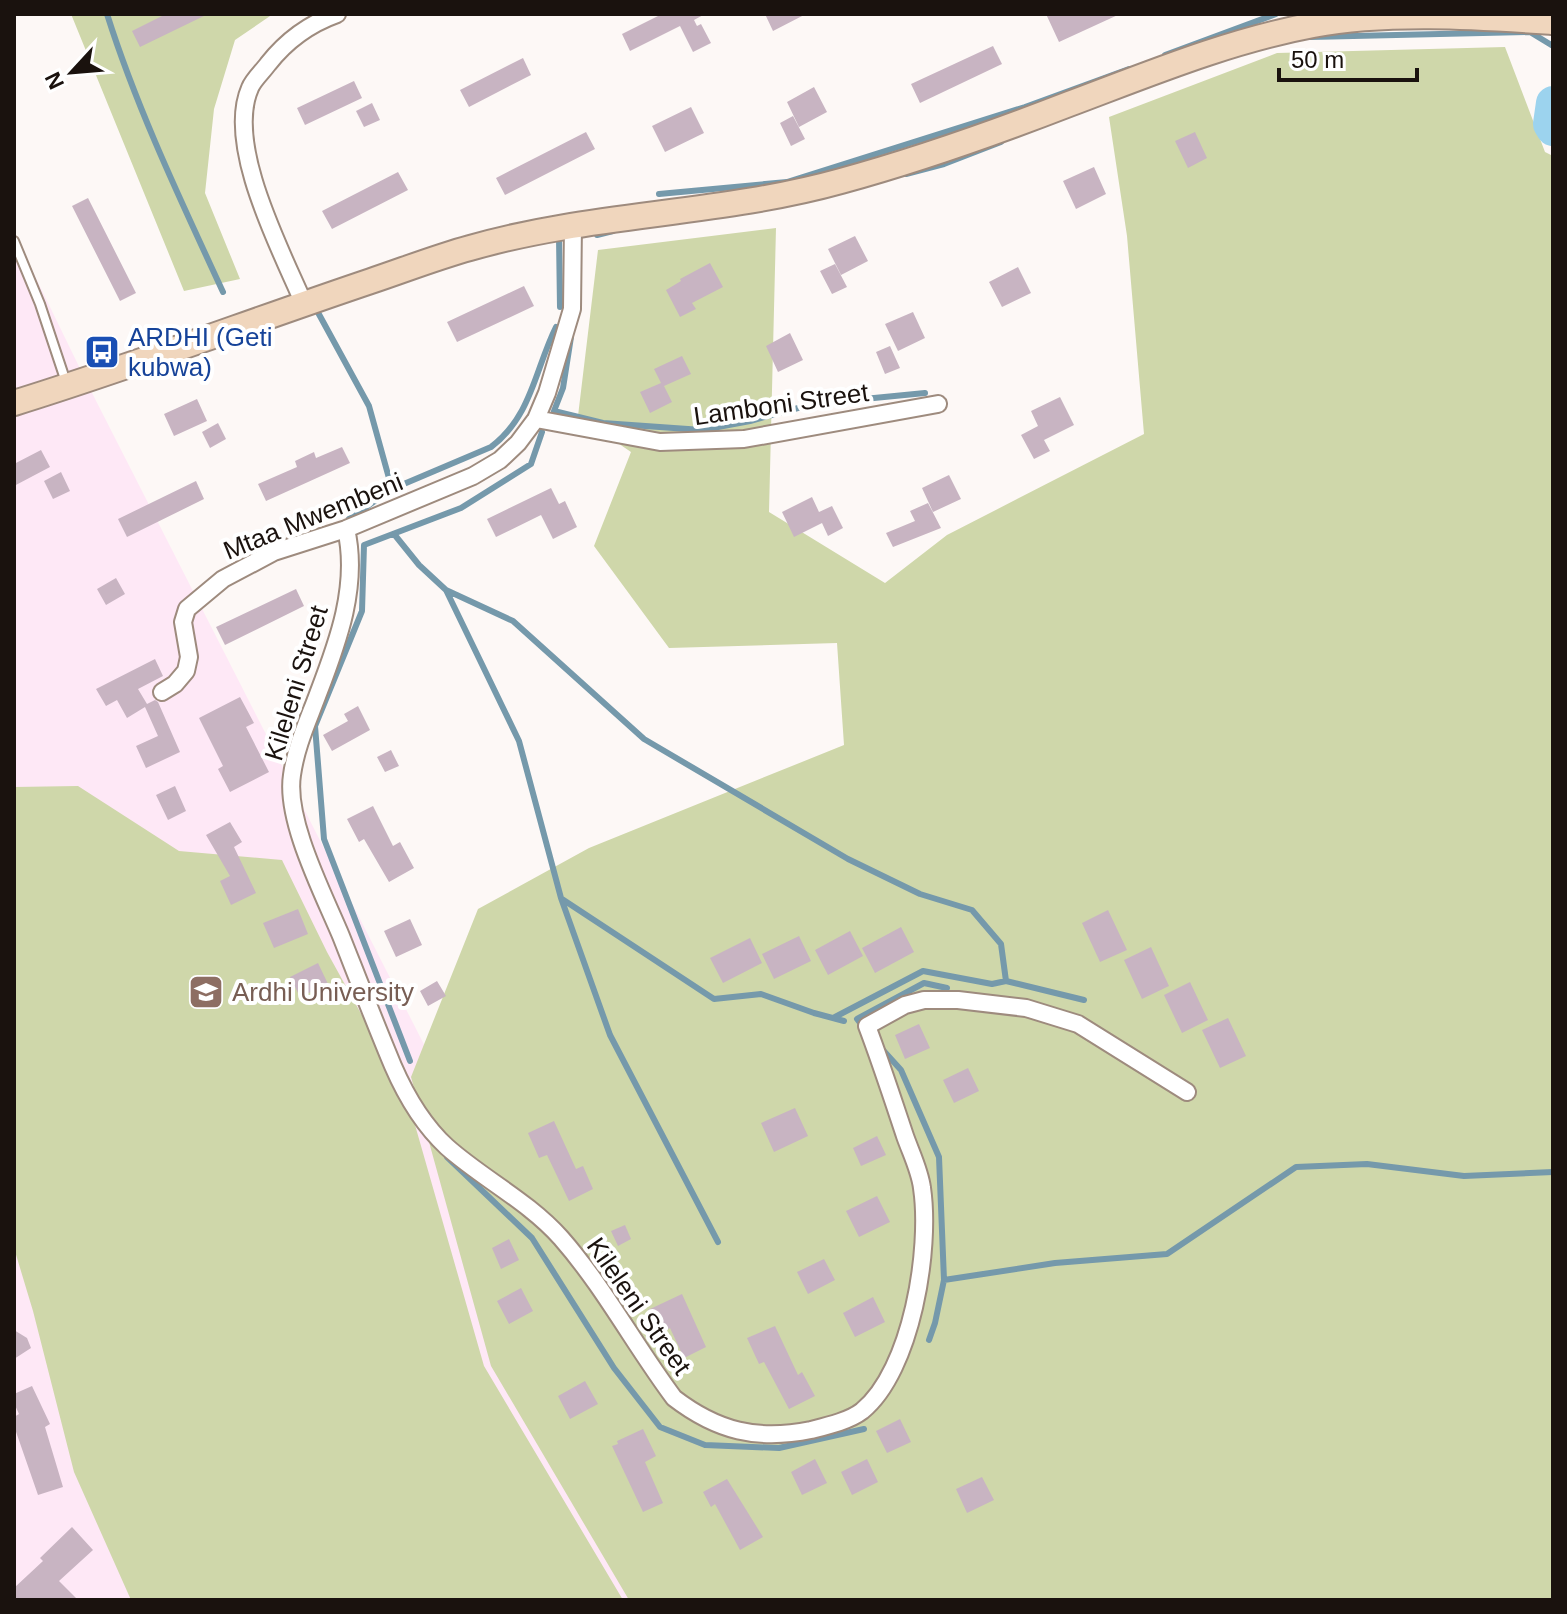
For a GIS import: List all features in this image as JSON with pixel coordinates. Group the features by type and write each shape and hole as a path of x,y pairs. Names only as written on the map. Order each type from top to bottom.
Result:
{"street":[{"path":"304,304 253,182 244,120 250,88 278,51 310,26 337,14"},
{"path":"14,403 468,248 573,225 695,210 818,187 993,133 1214,50 1275,33 1349,17 1553,22"},
{"name":"Mtaa Mwembeni","path":"162,692 175,684 186,671 189,657 183,622 187,609 223,579 274,552 346,529 473,476 500,460 518,443 536,419 547,393 572,309 573,225"},
{"name":"Lamboni Street","path":"536,419 660,442 730,440 814,428 938,404"},
{"name":"Kileleni Street","path":"346,529 351,556 347,600 338,638 302,733 292,775 296,817 316,877 406,1096 422,1119 445,1145 538,1215 562,1239 674,1398 698,1416 725,1429 752,1434 797,1433 860,1413 888,1382 900,1352 922,1269 923,1199 922,1186 867,1026 880,1017 924,1000 958,1000 1026,1008 1078,1024 1187,1092"}],"lane":[{"path":"14,241 40,304 67,387"}],"shaded area":[{"name":"Ardhi University","path":"14,233 88,385 707,1600 14,1600"}],"green space":[{"path":"71,14 273,14 235,40 214,109 205,193 240,279 184,291"},
{"path":"1505,47 1545,152 1553,156 1553,1600 629,1600 491,1366 411,1077 478,909 589,848 844,745 837,643 669,648 594,546 631,452 578,416 598,250 776,228 769,512 885,583 947,535 1144,434 1127,236 1109,117 1277,53"},
{"name":"Ardhi University","path":"78,786 179,851 282,860 327,952 407,1097 484,1366 623,1600 131,1600 74,1472 14,1248 14,787"}],"building":[{"path":"166,14 208,14 140,47 132,31"},
{"path":"662,14 705,14 694,20 697,26 701,24 711,43 693,52 680,26 630,51 622,34"},
{"path":"765,14 806,14 773,31"},
{"path":"1046,14 1120,14 1059,42"},
{"path":"993,46 1002,64 920,103 911,84"},
{"path":"523,58 531,75 469,107 460,90"},
{"path":"354,81 362,98 305,125 297,108"},
{"path":"814,87 827,112 799,127 787,102"},
{"path":"372,103 380,120 364,127 356,111"},
{"path":"691,107 704,133 665,152 652,126"},
{"path":"793,116 805,139 791,146 780,123"},
{"path":"586,132 595,149 505,195 496,178"},
{"path":"1195,132 1207,158 1188,168 1175,141"},
{"path":"1094,167 1106,194 1076,209 1063,181"},
{"path":"398,172 408,190 332,229 322,211"},
{"path":"88,198 136,293 120,301 72,206"},
{"path":"855,236 868,261 841,275 828,249"},
{"path":"710,263 723,287 692,303 696,309 680,317 666,290"},
{"path":"835,264 847,287 832,294 820,271"},
{"path":"1018,267 1031,293 1002,307 989,282"},
{"path":"524,286 534,306 457,342 447,322"},
{"path":"913,312 925,338 898,351 885,324"},
{"path":"790,333 803,360 778,372 766,346"},
{"path":"890,346 900,368 885,374 876,352"},
{"path":"682,356 691,374 664,386 672,402 650,413 640,392 661,383 654,369"},
{"path":"1060,397 1074,425 1044,440 1050,451 1034,459 1021,435 1038,426 1031,411"},
{"path":"197,399 207,421 174,436 164,414"},
{"path":"218,423 226,439 210,448 202,432"},
{"path":"342,447 350,463 266,501 258,484 297,467 295,461 314,452 316,458"},
{"path":"41,450 50,467 14,486 14,464"},
{"path":"61,472 70,491 53,499 44,481"},
{"path":"949,475 961,499 933,512 922,488"},
{"path":"196,481 204,499 127,537 118,519"},
{"path":"551,488 559,504 565,501 577,527 553,539 541,515 496,537 487,519"},
{"path":"812,497 819,512 832,506 843,528 828,536 822,523 794,537 782,512"},
{"path":"928,503 941,528 893,547 886,533 915,521 910,511"},
{"path":"116,578 125,594 106,605 97,589"},
{"path":"296,589 304,606 225,645 216,627"},
{"path":"155,659 163,676 138,689 147,704 155,700 158,702 180,752 146,768 136,746 158,736 145,707 127,718 117,700 106,706 96,689"},
{"path":"240,697 254,723 246,727 269,772 230,792 218,769 223,766 199,718"},
{"path":"358,706 370,730 332,751 323,735 348,721 344,714"},
{"path":"391,750 399,766 385,772 377,757"},
{"path":"175,786 186,811 168,820 156,795"},
{"path":"373,806 393,846 400,842 414,868 389,882 364,839 359,842 347,819"},
{"path":"230,822 242,842 234,847 256,893 231,905 220,881 230,876 206,835"},
{"path":"298,909 308,934 274,948 263,923"},
{"path":"1108,910 1127,950 1100,962 1082,923"},
{"path":"410,919 422,945 396,957 384,931"},
{"path":"901,927 914,952 875,973 862,948"},
{"path":"850,931 863,956 828,975 815,950"},
{"path":"799,936 811,961 774,979 762,954"},
{"path":"750,938 762,963 723,983 710,958"},
{"path":"1151,947 1169,986 1142,999 1124,960"},
{"path":"318,963 328,984 300,997 290,977"},
{"path":"437,981 446,996 428,1006 420,991"},
{"path":"1190,982 1208,1020 1182,1033 1164,995"},
{"path":"1228,1018 1246,1056 1220,1068 1202,1030"},
{"path":"919,1024 930,1048 905,1059 895,1035"},
{"path":"968,1068 979,1091 954,1103 943,1080"},
{"path":"795,1108 808,1136 774,1152 761,1123"},
{"path":"554,1121 576,1169 583,1166 593,1189 569,1201 547,1155 539,1158 528,1133"},
{"path":"877,1136 886,1155 861,1166 853,1148"},
{"path":"877,1196 890,1222 859,1237 846,1211"},
{"path":"625,1225 631,1239 618,1246 611,1231"},
{"path":"509,1239 519,1260 501,1269 492,1248"},
{"path":"824,1259 835,1280 808,1294 797,1272"},
{"path":"521,1288 533,1311 509,1324 497,1301"},
{"path":"682,1294 706,1347 684,1358 670,1328 659,1334 648,1310"},
{"path":"873,1297 885,1322 855,1337 843,1313"},
{"path":"775,1326 798,1375 802,1372 815,1396 789,1409 764,1362 759,1364 747,1338"},
{"path":"14,1330 27,1338 31,1348 14,1359"},
{"path":"585,1381 598,1404 570,1419 558,1396"},
{"path":"32,1386 50,1424 45,1427 63,1487 38,1495 14,1426 14,1417 19,1414 14,1394"},
{"path":"900,1419 911,1442 887,1453 876,1431"},
{"path":"643,1429 656,1456 645,1462 663,1503 643,1512 612,1446"},
{"path":"815,1459 827,1483 802,1495 791,1472"},
{"path":"867,1459 878,1482 852,1495 841,1472"},
{"path":"982,1477 994,1500 967,1513 956,1489"},
{"path":"727,1479 763,1537 740,1550 715,1504 711,1507 703,1492"},
{"path":"72,1527 93,1550 59,1581 78,1600 14,1600 14,1588 43,1561 40,1558"}],"waterway":[{"path":"107,14 146,120 223,292"},
{"path":"1165,55 1276,14"},
{"path":"1310,37 1530,32 1553,46"},
{"path":"659,194 787,182 1025,107 1129,69"},
{"path":"1553,103 1550,124 1553,129"},
{"path":"906,174 944,164 1001,142"},
{"path":"597,235 613,231"},
{"path":"559,237 560,307"},
{"path":"315,307 369,406 392,489"},
{"path":"349,519 392,489 491,447 505,435 524,406 556,327"},
{"path":"571,337 563,388 554,411 603,423 702,430 813,404 925,393"},
{"path":"410,1061 324,839 315,726 362,611 364,545 461,508 531,464 542,432"},
{"path":"394,534 419,565 446,590 519,741 561,898 610,1035 718,1242"},
{"path":"446,590 513,621 644,739 848,859 920,894 972,910 1001,944 1006,981"},
{"path":"562,899 714,999 761,994 844,1021"},
{"path":"835,1017 923,971 992,984 1006,981 1084,1000"},
{"path":"864,1028 857,1019 924,983 947,988"},
{"path":"882,1049 901,1070 939,1157 944,1280 929,1340"},
{"path":"447,1157 532,1238 614,1368 660,1427 705,1445 779,1448 864,1429"},
{"path":"944,1280 1055,1263 1167,1254 1296,1167 1367,1164 1464,1176 1553,1172"}],"place":[{"name":"ARDHI (Geti kubwa)","path":"102,352"},
{"name":"Ardhi University","path":"206,992"}]}
